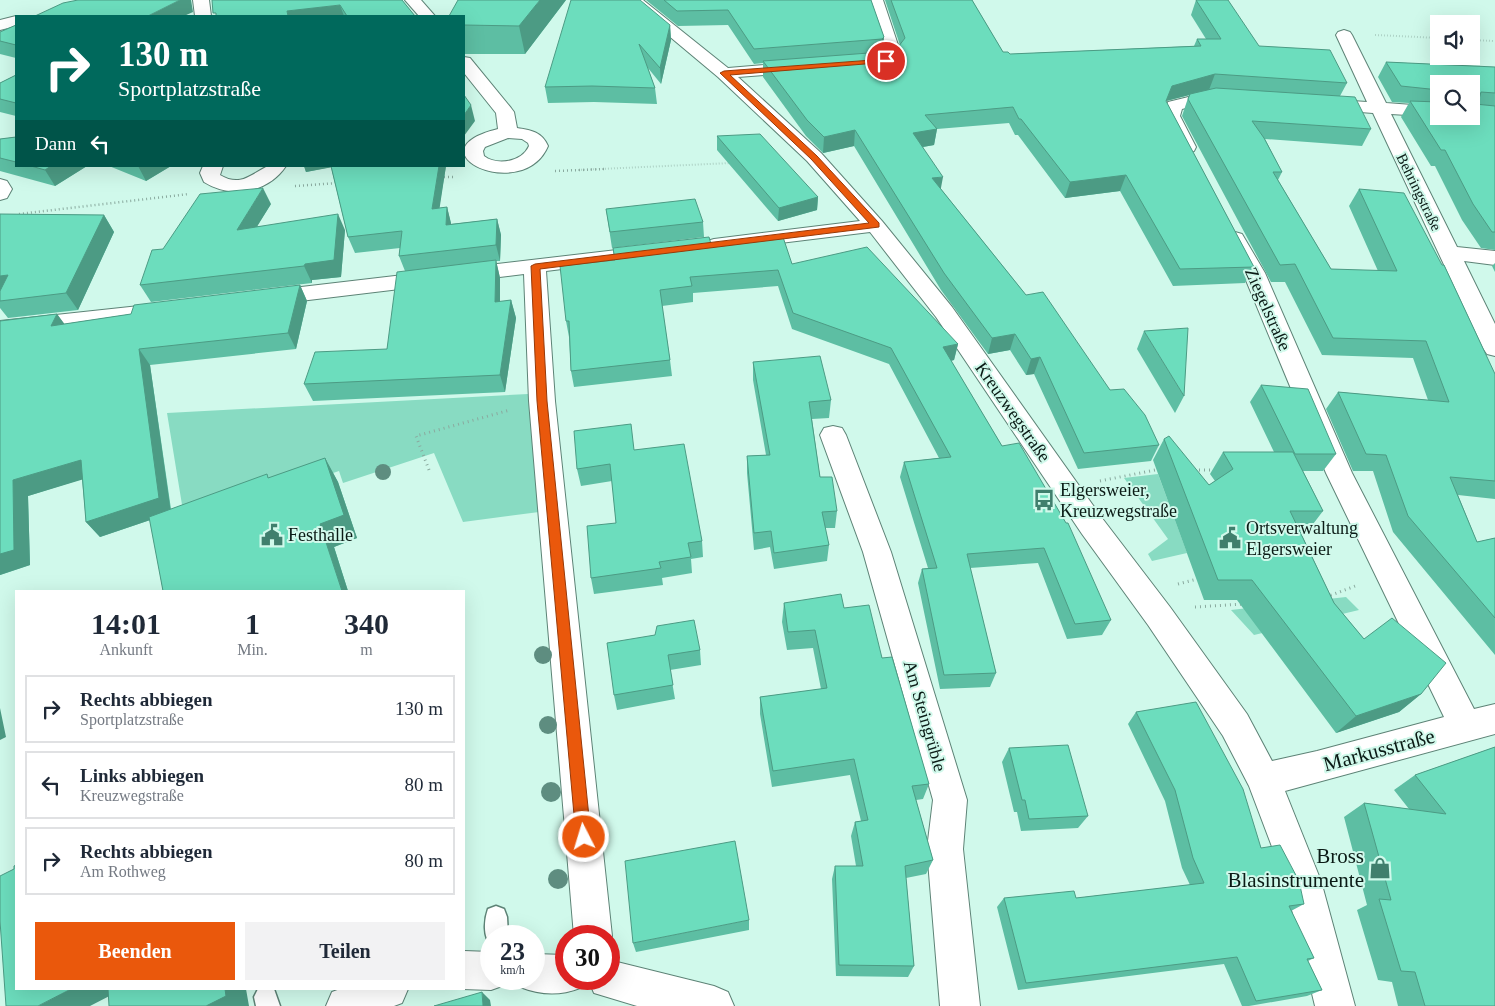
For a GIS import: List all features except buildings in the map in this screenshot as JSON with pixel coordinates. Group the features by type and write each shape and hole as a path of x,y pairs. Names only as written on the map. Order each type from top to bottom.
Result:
{"street":[{"path":"201,0 203,15"},
{"path":"413,0 425,15"},
{"name":"Kreuzwegstraße","path":"634,0 724,73 814,157 876,225 944,312 1065,488 1159,616 1234,725 1263,779 1303,881 1335,1006"},
{"path":"848,64 886,61 893,54 875,0"},
{"path":"0,25 15,22"},
{"name":"Behringstraße","path":"1344,35 1495,348"},
{"path":"465,63 505,112 508,132"},
{"path":"724,73 819,66"},
{"path":"1199,169 1171,116 1174,106 1209,97 1249,100"},
{"path":"1299,103 1430,111"},
{"path":"213,167 210,173 211,178 216,182 232,186 263,178 272,173 276,167"},
{"path":"0,185 2,189 0,194"},
{"name":"Ziegelstraße","path":"1226,221 1254,273 1339,473 1389,574 1480,723"},
{"path":"248,300 876,225"},
{"path":"1449,253 1495,258"},
{"path":"535,266 542,401 592,925"},
{"path":"0,329 188,307"},
{"name":"Am Steingrüble","path":"833,435 877,552 950,800 945,849 960,1006"},
{"name":"Markusstraße","path":"1263,779 1317,767 1480,723"},
{"path":"465,970 480,971"},
{"path":"620,982 714,1006"},
{"path":"346,1006 385,990"}],"path":[{"path":"1344,35 1430,38"},
{"path":"1480,40 1495,41"},
{"path":"554,172 733,163"},
{"path":"433,178 462,176"},
{"path":"292,187 348,183"},
{"path":"10,215 195,193"},
{"path":"44,218 49,210"},
{"path":"429,470 416,436 542,401"},
{"path":"1065,488 1157,469 1166,469"},
{"path":"1186,470 1224,470"},
{"path":"1317,600 1389,574"},
{"path":"1178,584 1197,579"},
{"path":"1159,616 1205,605 1252,604"}],"green space":[{"path":"528,394 539,512 463,522 434,453 343,483 339,471 185,523 167,413"},
{"path":"1158,474 1187,553 1152,561 1148,554 1168,539 1124,478"},
{"path":"1346,597 1359,610 1254,635 1231,610"}],"place":[{"name":"Elgersweier, Kreuzwegstraße","path":"1044,500"},
{"name":"Festhalle","path":"272,535"},
{"name":"Ortsverwaltung Elgersweier","path":"1230,538"},
{"name":"Bross Blasinstrumente","path":"1380,868"}],"route":[{"path":"584,837 542,401 535,266 876,225 814,157 724,73 886,61"}]}
